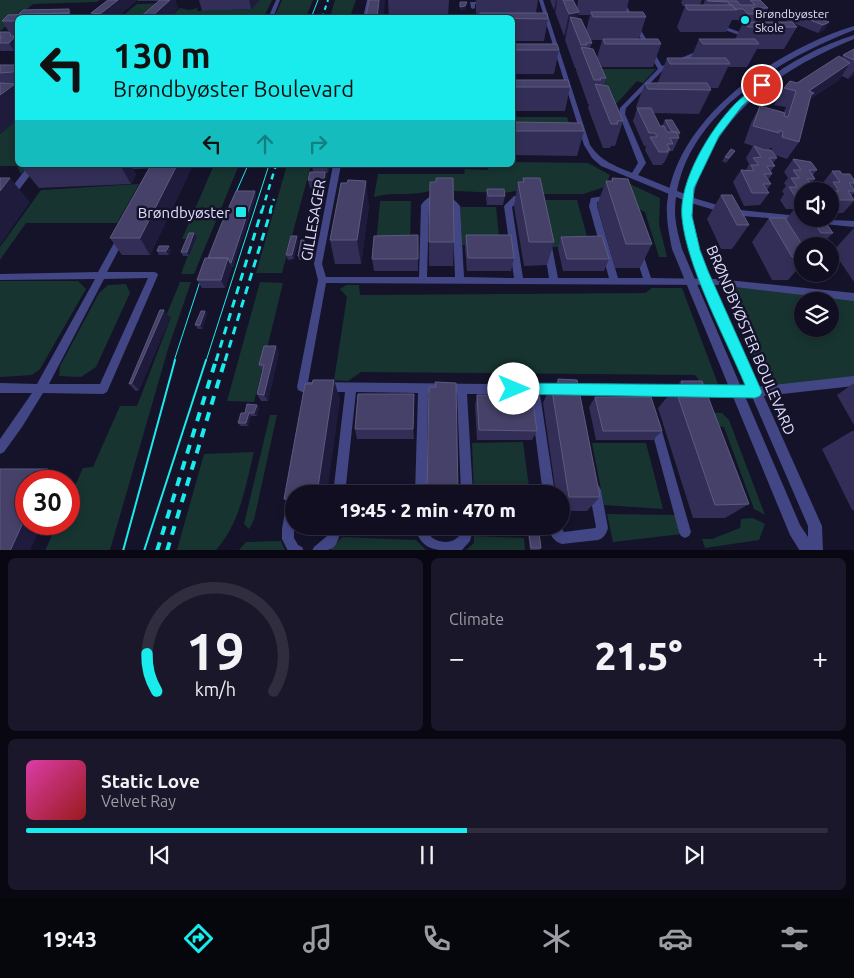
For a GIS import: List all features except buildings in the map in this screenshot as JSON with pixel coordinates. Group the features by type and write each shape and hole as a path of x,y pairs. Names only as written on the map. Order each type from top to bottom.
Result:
{"street":[{"path":"271,15 278,0"},
{"path":"366,15 369,0"},
{"path":"621,0 661,69"},
{"path":"534,3 542,2 571,94 581,136 590,151 598,159 633,177 672,193 731,212 854,224"},
{"path":"473,8 472,3 497,3"},
{"path":"721,27 743,33 730,40"},
{"path":"542,28 550,28"},
{"path":"809,550 795,530 677,249 671,225 672,193 681,168 695,141 710,118 728,98 760,73 818,43 854,28"},
{"name":"BRØNDBYØSTER BOULEVARD","path":"816,550 815,526 706,282 689,230 688,199 689,188 706,152 723,124 739,104 759,87 782,72 854,37"},
{"path":"633,177 642,163 622,111 661,69 706,50"},
{"path":"550,59 560,59"},
{"path":"561,94 571,94"},
{"path":"110,168 126,167"},
{"path":"154,174 158,167"},
{"name":"GILLESAGER","path":"312,387 302,387 322,280 318,264 337,167"},
{"path":"0,209 28,172 43,169"},
{"path":"422,280 425,205 430,199 439,196 451,200 456,206 460,280"},
{"path":"614,280 592,206 594,200 603,197 620,203"},
{"path":"519,280 508,206 516,198 532,198 537,202"},
{"path":"0,448 18,424 40,388 128,224"},
{"path":"545,234 554,280"},
{"path":"635,244 648,281"},
{"path":"0,276 154,276 103,389 0,388"},
{"path":"322,280 614,280 706,282 854,297"},
{"path":"310,401 312,387 534,389 576,394 645,390 755,392 854,381"},
{"path":"340,485 351,388"},
{"path":"421,485 423,388"},
{"path":"462,389 467,485"},
{"path":"534,389 548,485"},
{"path":"645,390 686,532"},
{"path":"558,535 562,538 598,534 602,528 593,482"},
{"path":"288,535 288,539 294,549 298,550"},
{"path":"318,550 332,540 333,535"},
{"path":"421,535 429,544 439,548 460,545 466,535"}],"green space":[{"path":"0,0 100,0 97,2 33,4 20,15 15,15 15,19 0,31"},
{"path":"260,0 272,0 265,15 172,15 180,8 189,10 198,8 197,11 252,9"},
{"path":"282,0 313,0 307,15 275,15"},
{"path":"335,0 356,0 351,15 331,15"},
{"path":"169,3 154,15 124,15 137,4"},
{"path":"598,69 656,69 643,83 637,81 617,103 612,103"},
{"path":"515,117 567,117 571,129 515,129"},
{"path":"15,122 15,166 0,166 0,134"},
{"path":"515,162 588,163 610,175 605,187 583,194 542,194 524,190 502,193 433,190 374,197 378,174 464,174 465,169 488,170 488,167 515,167"},
{"path":"18,167 27,167 21,174"},
{"path":"213,167 238,167 194,274 181,274 194,239 182,239"},
{"path":"286,167 310,167 282,273 256,273"},
{"path":"617,178 660,198 659,225 667,257 659,257 645,212 609,195 600,195 607,192"},
{"path":"139,184 117,223 26,223 0,260 0,247 41,190"},
{"path":"542,200 577,200 590,247 552,247"},
{"path":"380,201 411,201 410,245 376,245"},
{"path":"460,207 496,207 500,246 462,245"},
{"path":"0,281 78,281 86,289 40,369 32,375 0,377"},
{"path":"180,282 191,282 168,349 110,550 45,550 52,535 80,535 80,475 83,468 93,467 120,406 137,406 171,317 166,316"},
{"path":"260,282 283,283 254,402 227,401"},
{"path":"126,284 130,293 96,367 81,377 59,376 60,366 99,293 108,285"},
{"path":"346,285 359,285 360,295 645,293 652,288 682,288 718,384 702,384 695,375 361,372 348,381 334,380 347,297 340,289"},
{"path":"720,285 794,293 794,337 839,337 839,298 854,300 854,377 766,388"},
{"path":"703,413 722,413 729,420 765,515 754,509 724,427 707,425"},
{"path":"270,415 277,415 254,520 249,529 244,524"},
{"path":"523,442 529,485 474,485 472,443"},
{"path":"592,443 646,443 663,509 604,505"},
{"path":"254,452 241,504 224,540 216,550 177,550 204,454"},
{"path":"607,514 676,515 682,534 613,542"},
{"path":"753,518 765,524 759,540 705,548 702,539 712,539 740,528 741,519"},
{"path":"474,536 524,538 525,550 466,550 474,543"},
{"path":"342,537 416,540 426,550 331,550"},
{"path":"281,541 285,550 239,550 246,542"}],"tram line":[{"path":"312,15 318,0"},
{"path":"231,204 247,167"},
{"path":"206,361 268,167"},
{"path":"174,361 204,269"},
{"path":"123,550 175,360"},
{"path":"144,550 206,360"}],"railway":[{"path":"323,15 328,0"},
{"path":"262,211 275,167"},
{"path":"270,211 274,199"},
{"path":"216,361 262,210"},
{"path":"225,361 271,210"},
{"path":"157,550 216,360"},
{"path":"167,550 225,360"}],"place":[{"name":"Brøndbyøster Skole","path":"745,20"},
{"name":"Brøndbyøster","path":"241,212"}],"route":[{"path":"514,389 755,392 702,271 694,250 687,216 689,188 714,136 739,104 762,85"}]}
